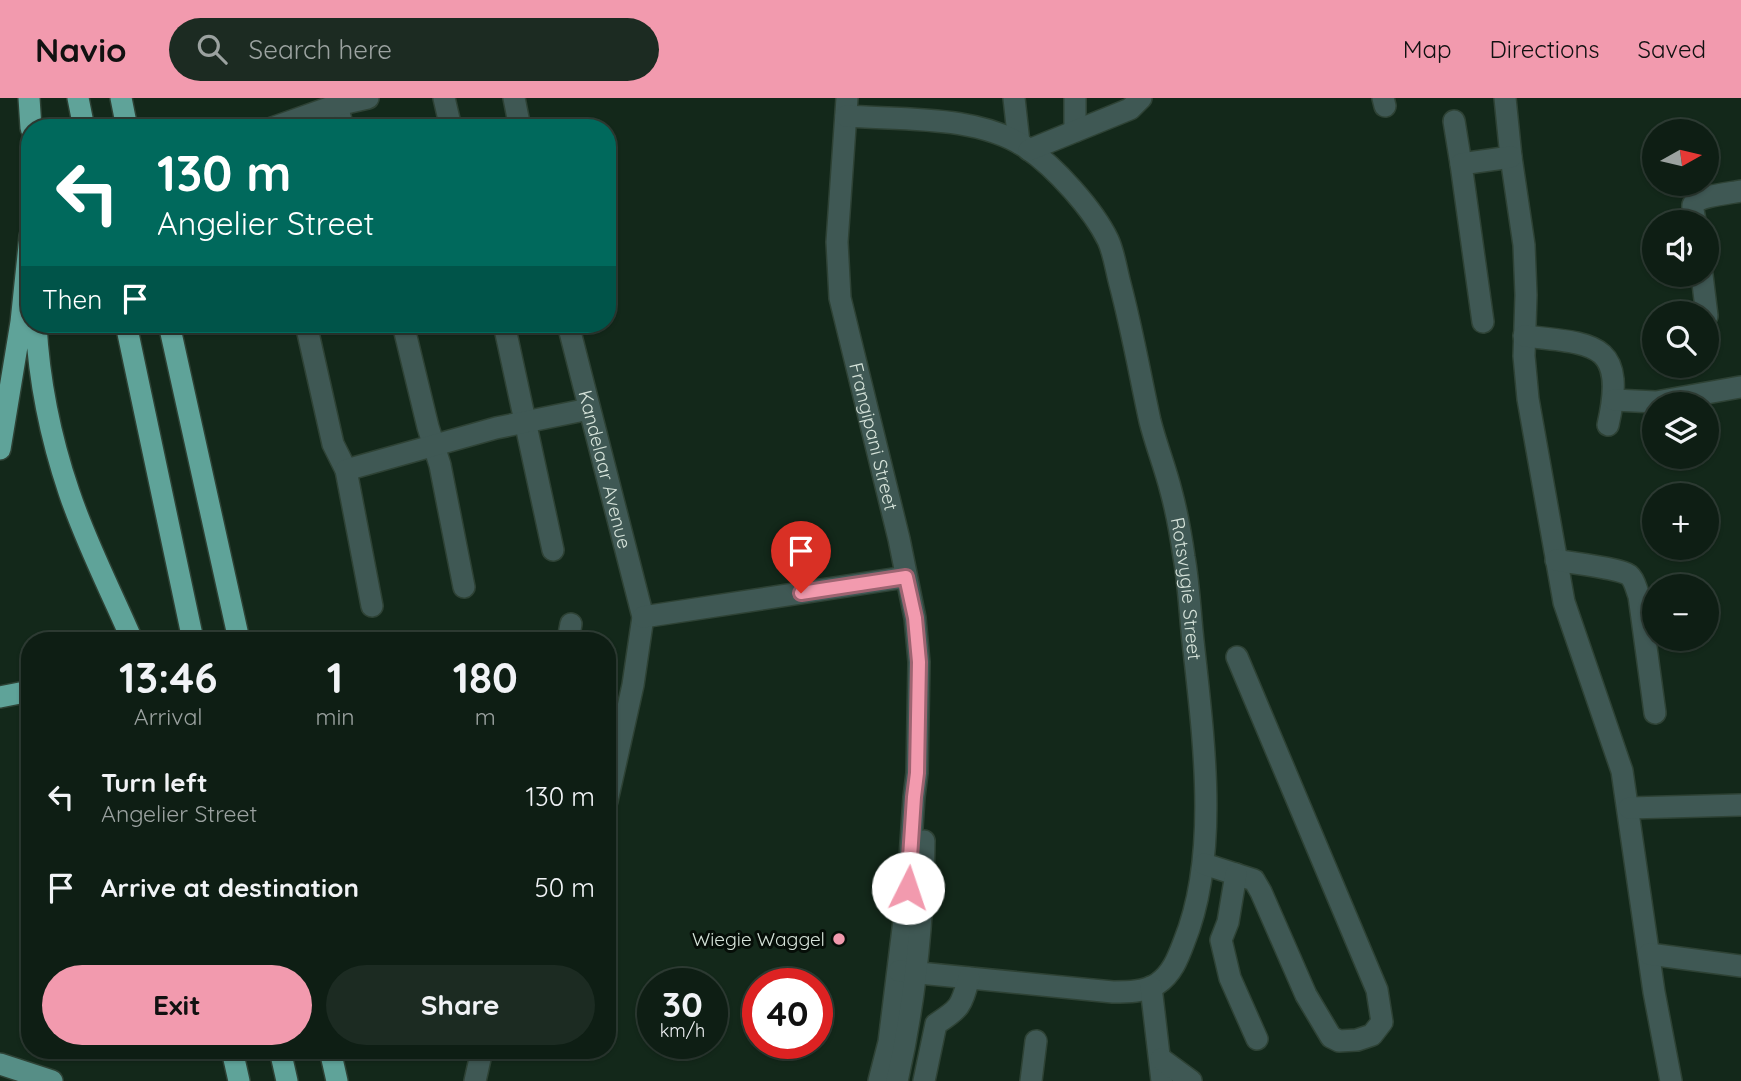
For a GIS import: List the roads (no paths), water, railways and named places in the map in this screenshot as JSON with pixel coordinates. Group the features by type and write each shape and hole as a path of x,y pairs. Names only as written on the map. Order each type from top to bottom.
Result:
{"highway":[{"path":"29,98 30,119"},
{"path":"78,98 82,119"},
{"path":"121,98 125,119"},
{"path":"0,449 21,322"},
{"path":"37,333 46,396 68,491 129,632"},
{"path":"128,333 191,632"},
{"path":"171,333 237,632"},
{"path":"0,697 21,693"},
{"path":"234,1059 239,1081"},
{"path":"282,1059 286,1081"},
{"path":"332,1059 337,1081"}],"main road":[{"path":"0,1064 52,1081"}],"street":[{"path":"293,119 329,104 368,98"},
{"path":"444,98 449,119"},
{"path":"514,98 518,119"},
{"path":"1014,98 1024,146 1075,131 1130,109 1141,98"},
{"path":"1075,98 1075,131"},
{"path":"1505,98 1525,259 1524,336 1528,399 1564,603 1616,751 1629,808 1658,1020 1671,1081"},
{"name":"Rotsvygie Street","path":"847,107 974,125 1001,133 1024,146 1073,192 1101,228 1109,243 1185,559 1203,733 1204,864 1193,920 1171,971 1151,987"},
{"name":"Frangipani Street","path":"847,107 837,242 840,298 889,495 915,618 918,653 917,773 923,807 923,882 907,971 879,1081"},
{"path":"1454,121 1483,323"},
{"path":"1461,164 1511,157"},
{"path":"1694,210 1693,205 1701,198 1741,191"},
{"path":"308,333 333,444 346,470 372,606"},
{"path":"405,333 440,465 464,587"},
{"path":"506,333 553,550"},
{"name":"Kandelaar Avenue","path":"570,333 643,617"},
{"path":"1524,336 1567,341 1602,352 1613,370 1614,400 1608,425"},
{"path":"1614,400 1664,401 1740,387"},
{"path":"346,470 496,428 589,409"},
{"path":"1556,560 1616,570 1628,574 1632,579 1639,596 1655,713"},
{"path":"616,759 636,666 643,617 906,577"},
{"path":"1204,864 1254,880 1306,995 1331,1037 1339,1041 1357,1040 1372,1035 1382,1022 1377,990 1237,657"},
{"path":"1629,808 1741,805"},
{"path":"1236,874 1228,922 1221,940 1230,978 1257,1039"},
{"path":"1649,954 1741,966"},
{"path":"907,971 1114,992 1151,987 1162,1081"},
{"name":"Frangipani Street","path":"897,1081 907,971"},
{"path":"923,1081 936,1024 954,1013 961,1005 970,978"},
{"path":"1031,1081 1035,1041"},
{"path":"475,1081 480,1059"},
{"path":"1161,1059 1191,1081"}],"place":[{"name":"Wiegie Waggel","path":"839,939"}]}
